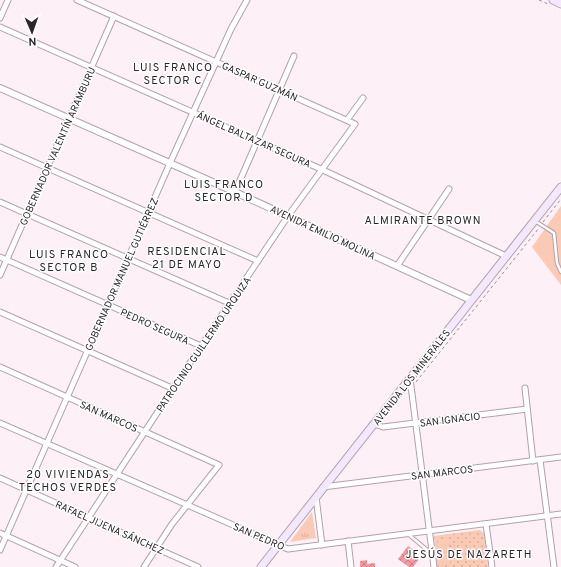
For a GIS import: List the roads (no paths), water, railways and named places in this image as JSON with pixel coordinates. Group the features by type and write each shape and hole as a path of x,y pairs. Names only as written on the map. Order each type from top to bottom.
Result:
{"main road":[{"path":"553,0 561,4"},
{"name":"AVENIDA LOS MINERALES","path":"261,567 267,563 278,545 322,487 374,424 561,187"}],"street":[{"path":"0,18 8,0"},
{"name":"GASPAR GUZMÁN","path":"77,0 355,124"},
{"name":"GOBERNADOR MANUEL GUTIÉRREZ","path":"0,550 170,163 216,62 247,0"},
{"name":"GOBERNADOR VALENTÍN ARAMBURU","path":"0,275 114,16"},
{"name":"ÁNGEL BALTAZAR SEGURA","path":"0,27 323,170 506,256"},
{"path":"235,192 294,56"},
{"name":"AVENIDA EMILIO MOLINA","path":"0,88 235,192 471,300"},
{"path":"347,120 363,98"},
{"name":"PATROCINIO GUILLERMO URQUIZA","path":"56,567 229,303 288,216 323,170 355,124"},
{"path":"0,147 258,261"},
{"path":"397,266 449,189"},
{"path":"0,202 229,303"},
{"name":"PEDRO SEGURA","path":"0,257 201,346"},
{"path":"0,312 174,389"},
{"name":"SAN MARCOS","path":"0,367 219,465 188,505"},
{"path":"410,378 434,567"},
{"path":"525,388 533,460"},
{"name":"SAN IGNACIO","path":"374,424 383,427 527,409"},
{"name":"SAN PEDRO","path":"0,423 288,549 561,514"},
{"name":"SAN MARCOS","path":"322,487 561,457"},
{"path":"540,460 554,567"},
{"name":"RAFAEL JIJENA SÁNCHEZ","path":"0,478 198,567"},
{"path":"315,496 322,545"},
{"path":"144,567 156,548 188,505"},
{"path":"486,524 492,567"},
{"path":"0,533 75,567"},
{"path":"348,542 351,567"}],"lane":[{"path":"534,220 554,233 556,257 561,272"},
{"path":"407,534 433,554"}],"district":[{"name":"LUIS FRANCO SECTOR C","path":"173,73"},
{"name":"LUIS FRANCO SECTOR D","path":"224,190"},
{"name":"ALMIRANTE BROWN","path":"423,220"},
{"name":"RESIDENCIAL 21 DE MAYO","path":"187,257"},
{"name":"LUIS FRANCO SECTOR B","path":"69,260"},
{"name":"20 VIVIENDAS TECHOS VERDES","path":"68,480"},
{"name":"JESÚS DE NAZARETH","path":"469,554"}]}
